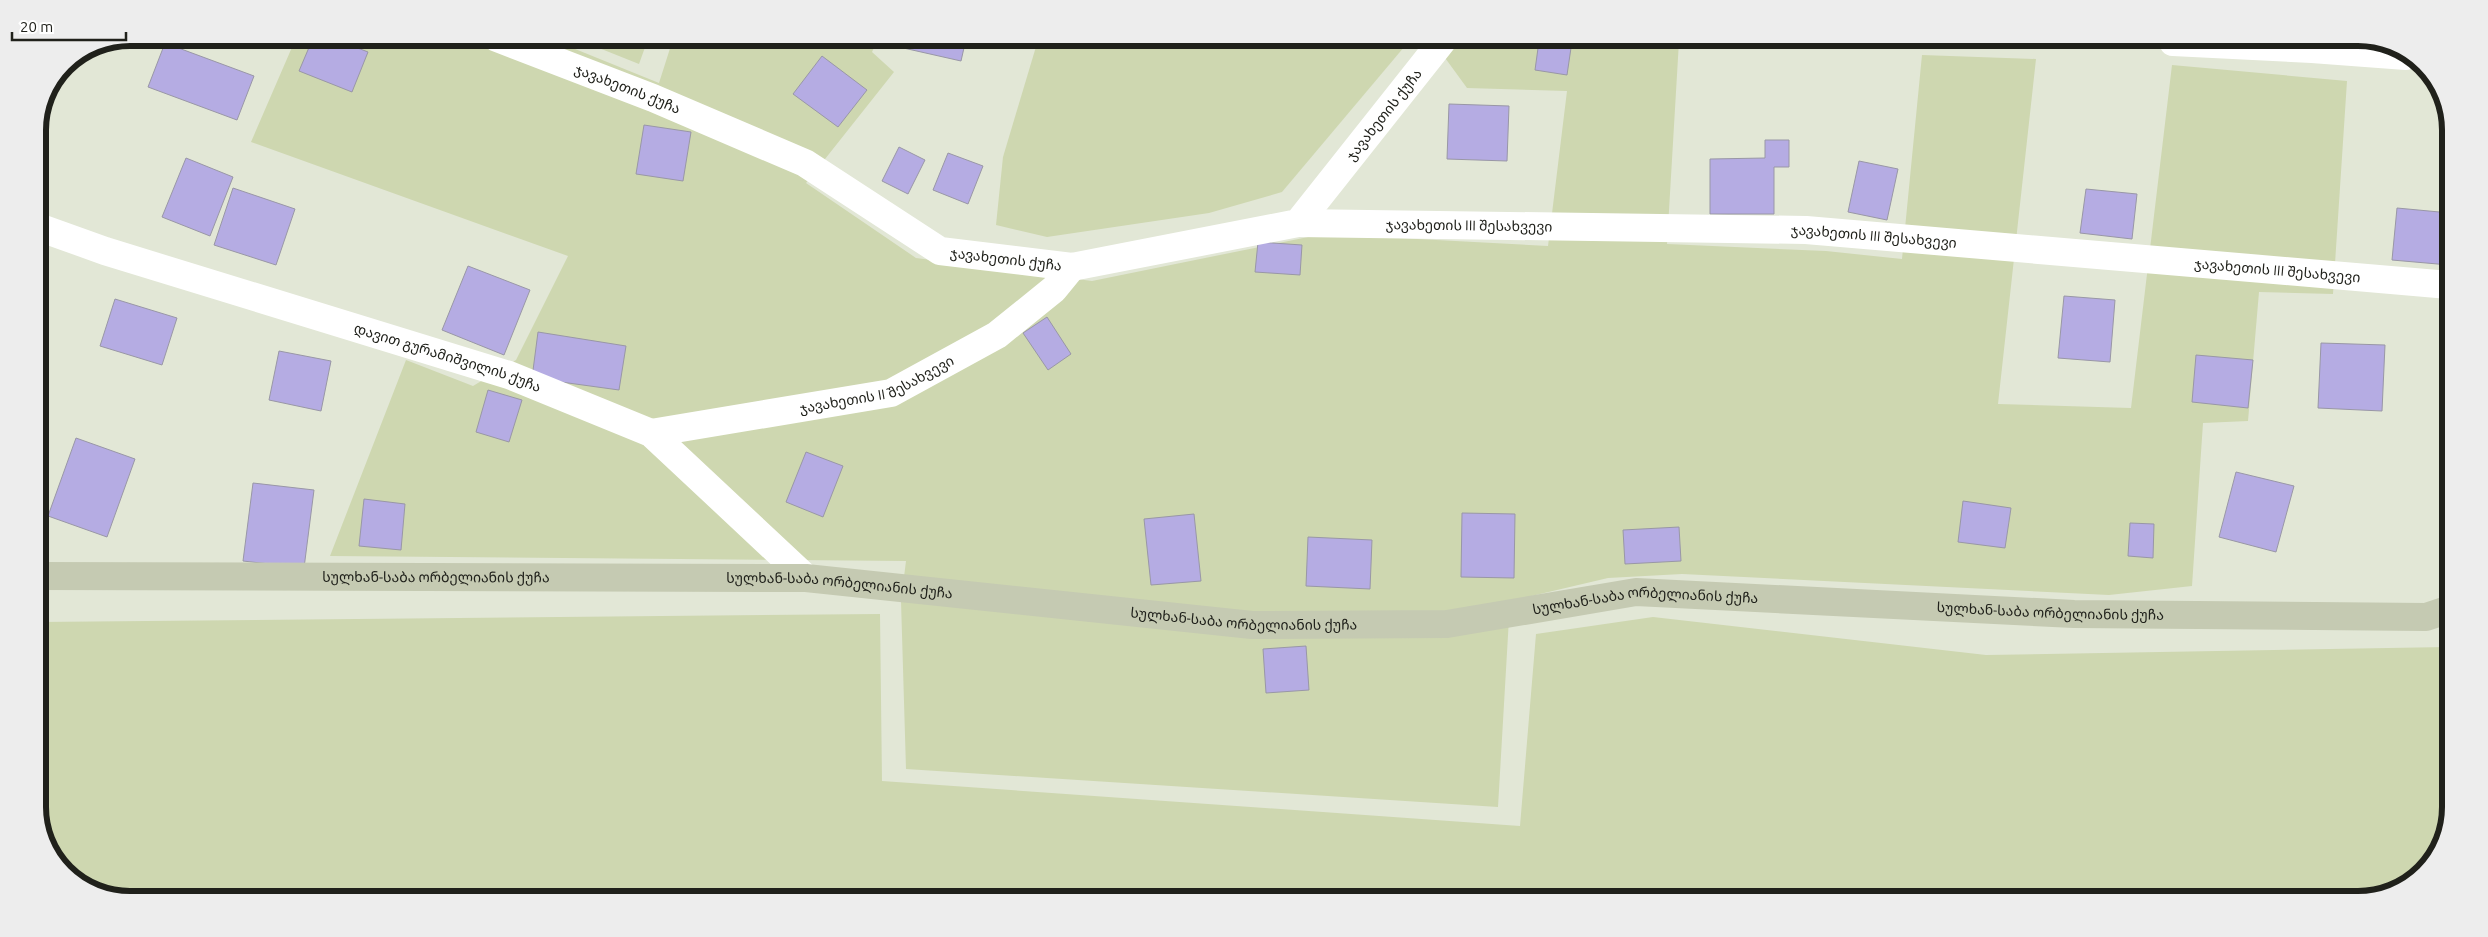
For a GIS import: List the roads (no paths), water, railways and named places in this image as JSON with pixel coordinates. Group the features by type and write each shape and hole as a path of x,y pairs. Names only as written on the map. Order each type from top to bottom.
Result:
{"street":[{"name":"ჯავახეთის ქუჩა","path":"518,46 653,98 805,163 940,251 1072,267 1298,223 1438,46"},
{"path":"2318,46 2394,55"},
{"name":"ჯავახეთის III შესახვევი","path":"1298,223 1806,230 2442,284"},
{"name":"დავით გურამიშვილის ქუჩა","path":"46,230 105,251 510,375 651,433 806,578"},
{"name":"ჯავახეთის II შესახვევი","path":"651,433 891,393 997,335 1054,289 1072,267"},
{"name":"სულხან-საბა ორბელიანის ქუჩა","path":"46,576 806,578 1252,625 1447,624 1636,592 2074,614 2426,617 2442,612"}]}
